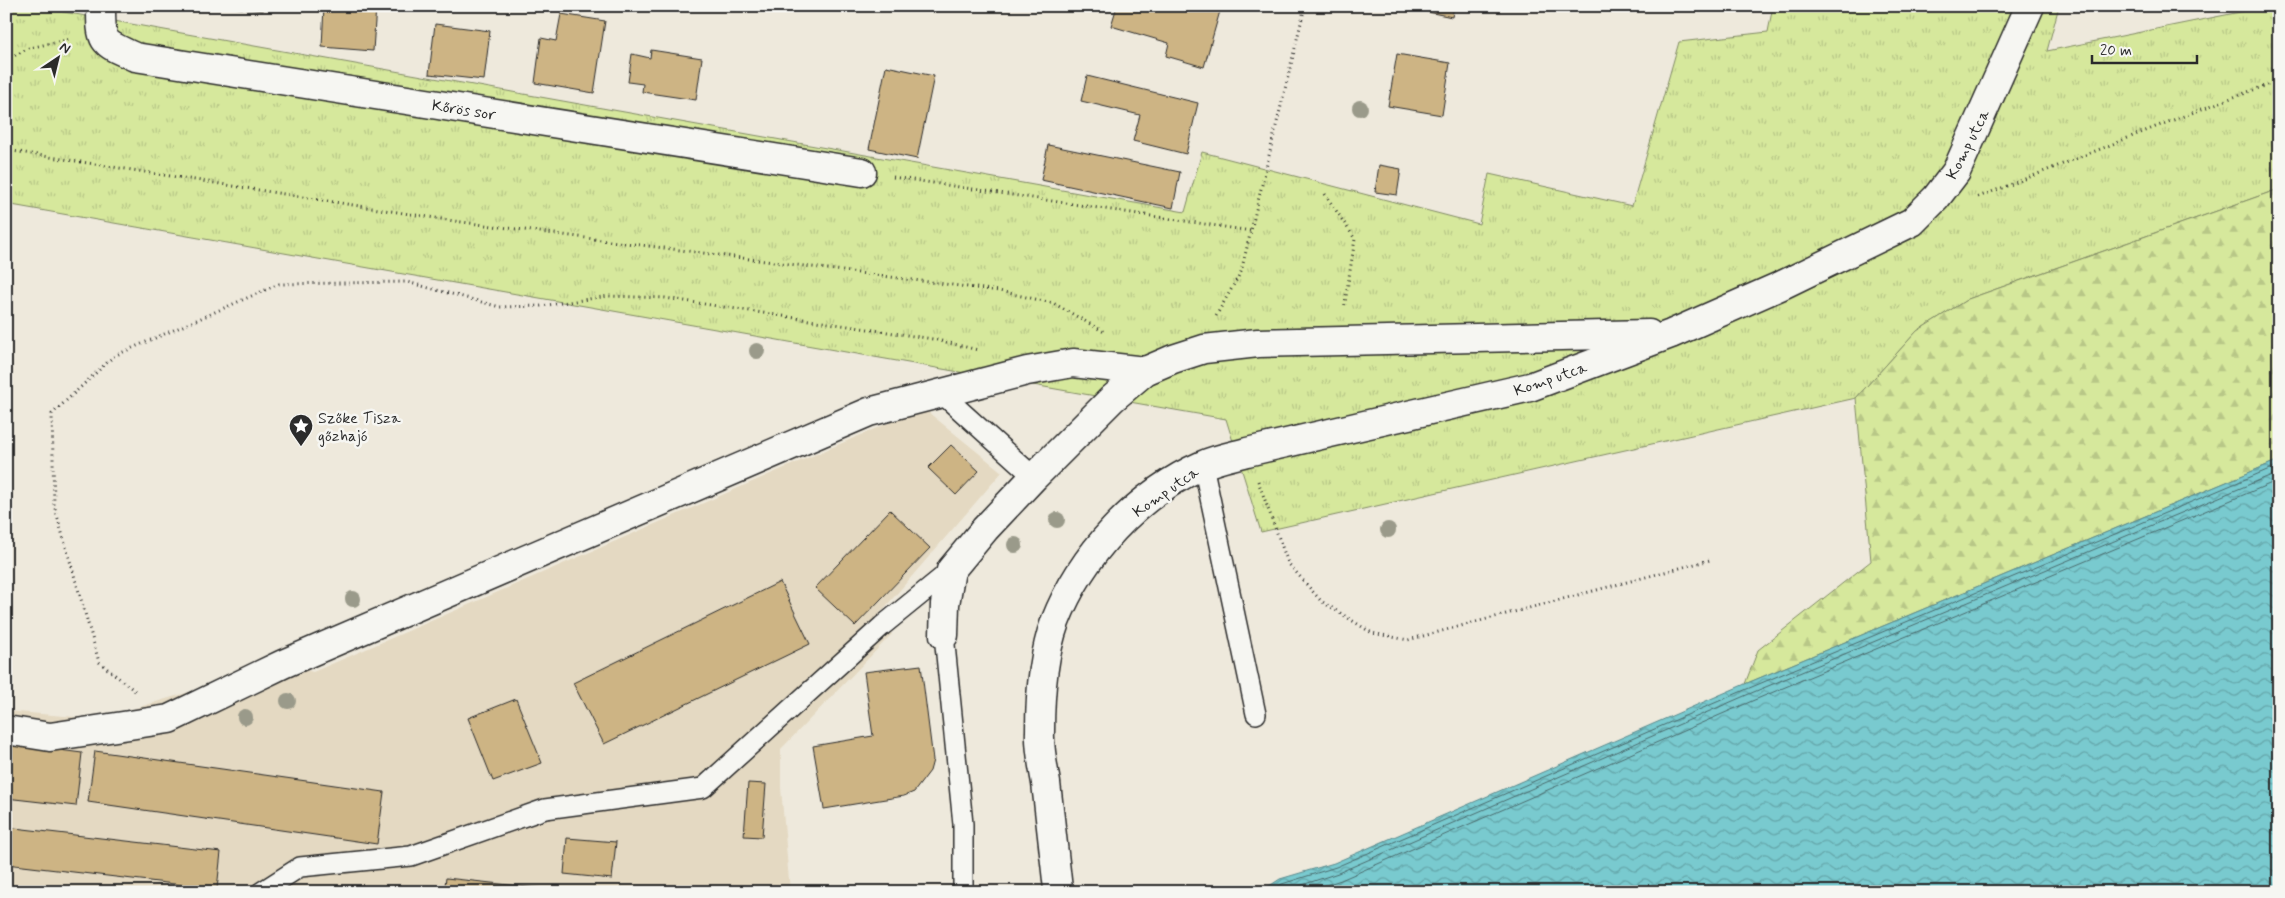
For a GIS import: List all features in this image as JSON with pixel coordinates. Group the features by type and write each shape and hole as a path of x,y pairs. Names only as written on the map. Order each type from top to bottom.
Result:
{"street":[{"name":"Komp utca","path":"1058,889 1039,732 1042,690 1048,649 1055,622 1082,569 1112,532 1148,499 1203,465 1246,452 1530,387 1671,334 1780,286 1912,222 1936,198 1956,172 2030,6"},
{"name":"Kőrös sor","path":"101,19 109,46 134,57 862,172"},
{"name":"Komp utca","path":"944,635 945,604 952,570 985,529 1034,476 1112,399 1145,372 1173,359 1204,349 1258,343 1671,334"},
{"path":"6,730 50,737 170,719 283,664 869,412 1027,371 1073,364 1145,372"}],"lane":[{"path":"941,393 1034,476"},
{"path":"1203,465 1256,714"},
{"path":"261,892 300,867 411,856 545,809 703,788 882,626 952,570"},
{"path":"944,635 963,824 963,892"}],"path":[{"path":"1204,349 1210,326 1241,272 1305,6"},
{"path":"6,60 29,48 101,19"},
{"path":"1977,198 2230,97 2279,81"},
{"path":"6,150 454,221 999,292 1053,303 1110,336"},
{"path":"862,172 1251,231"},
{"path":"1325,194 1355,239 1339,342"},
{"path":"170,719 99,662 54,505 52,414 114,356 279,284 407,282 500,307 541,306 609,296 665,298 933,339 979,350 1027,371"},
{"path":"1246,452 1288,563 1321,601 1372,633 1408,640 1710,560"}],"shaded area":[{"path":"923,408 1002,472 875,619 892,634 781,749 781,788 790,892 6,892 6,711 99,719 283,664 313,672"}],"green space":[{"path":"6,6 30,6 1185,212 1202,152 1479,224 1489,174 1632,206 1679,42 1768,32 1773,6 2059,6 2047,51 2270,6 2279,6 2279,189 1968,299 1917,331 1856,398 1261,532 1226,419 6,204"},
{"path":"2279,189 2279,460 1745,684 1758,650 1871,561 1856,398 1917,331 1968,299"}],"water":[{"path":"2279,460 2279,892 1260,892 1280,879 1334,863 1745,684"}],"building":[{"path":"224,6 264,6 263,11"},
{"path":"324,6 376,6 373,51 322,47"},
{"path":"1117,6 1202,6 1220,11 1204,67 1166,56 1169,43 1111,26"},
{"path":"1399,6 1454,6 1452,17"},
{"path":"561,14 605,21 594,93 535,83 541,38 556,41"},
{"path":"435,24 490,31 484,80 429,74"},
{"path":"651,50 702,58 696,100 642,92 643,84 628,82 632,54 650,58"},
{"path":"1397,54 1450,63 1442,115 1388,106"},
{"path":"886,66 934,76 917,159 869,149"},
{"path":"1087,76 1198,103 1186,154 1133,141 1140,115 1081,101"},
{"path":"1048,145 1180,172 1173,208 1041,180"},
{"path":"1379,165 1401,169 1397,195 1375,192"},
{"path":"951,445 979,471 956,495 928,468"},
{"path":"890,510 930,548 855,626 815,588"},
{"path":"780,582 810,644 604,744 573,683"},
{"path":"921,665 933,760 930,771 914,792 904,796 824,809 813,746 873,736 864,672"},
{"path":"516,699 542,763 493,781 468,718"},
{"path":"6,743 82,753 76,806 6,798"},
{"path":"95,751 384,792 377,844 88,802"},
{"path":"748,783 766,784 762,837 744,836"},
{"path":"6,827 221,852 217,889 6,864"},
{"path":"567,838 616,842 612,879 564,874"},
{"path":"446,878 573,892 444,892"}],"place":[{"name":"Szőke Tisza gőzhajó","path":"301,447"}]}
